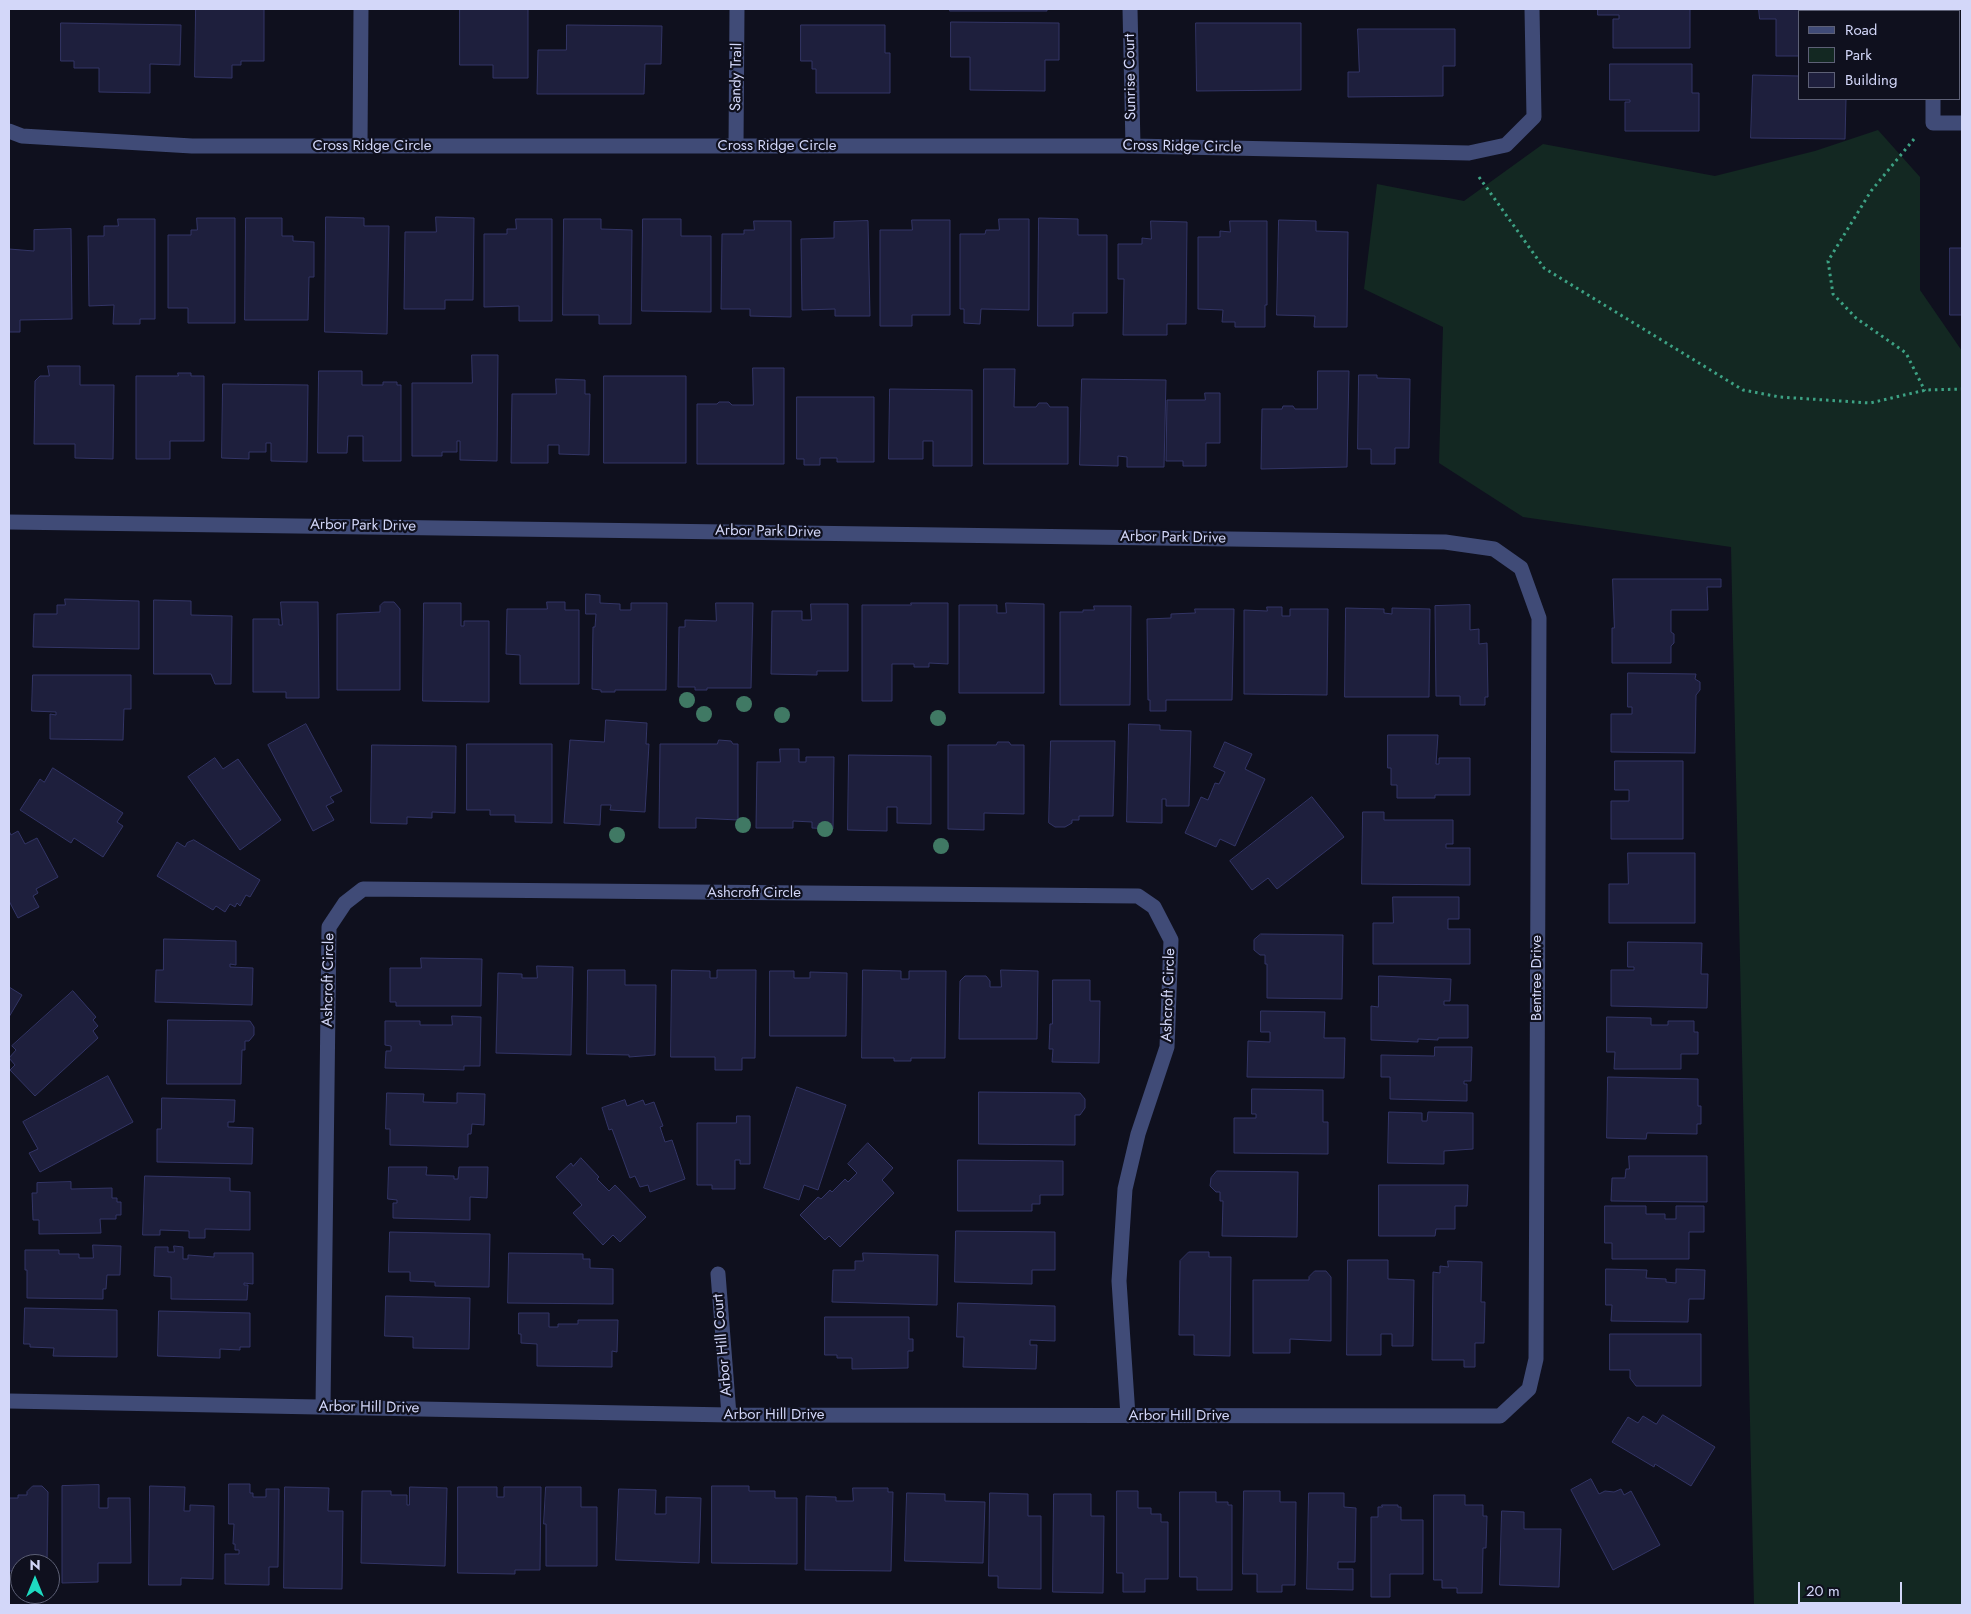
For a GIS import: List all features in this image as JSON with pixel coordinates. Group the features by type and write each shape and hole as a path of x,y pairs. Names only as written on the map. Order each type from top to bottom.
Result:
{"street":[{"path":"360,146 361,9"},
{"name":"Sandy Trail","path":"736,146 737,9"},
{"name":"Sunrise Court","path":"1130,9 1133,146"},
{"name":"Cross Ridge Circle","path":"9,131 22,136 192,146 1133,146 1469,153 1506,145 1534,117 1532,9"},
{"path":"1933,100 1932,123 1962,123"},
{"name":"Arbor Park Drive","path":"9,522 1445,542 1494,549 1521,568"},
{"name":"Bentree Drive","path":"1521,568 1539,618 1536,1359 1529,1389"},
{"name":"Ashcroft Circle","path":"323,1407 329,928 346,903 364,889 1138,896 1154,907 1171,940 1167,1047 1138,1134 1125,1189 1119,1281 1128,1416"},
{"name":"Arbor Hill Court","path":"718,1274 729,1415"},
{"name":"Arbor Hill Drive","path":"9,1401 729,1415 1500,1416 1529,1389"}],"path":[{"path":"1917,135 1871,191 1828,262 1833,294 1856,318 1906,353 1925,391"},
{"path":"1469,153 1477,174 1544,268 1743,390 1780,397 1870,403 1925,391 1962,389"}],"green space":[{"path":"1878,130 1920,177 1920,290 1962,351 1962,1605 1754,1605 1731,547 1523,517 1439,463 1443,327 1364,289 1377,184 1464,201 1543,144 1715,176 1815,151"}],"building":[{"path":"196,9 264,9 264,61 241,61 241,65 232,65 232,78 195,77"},
{"path":"460,9 528,9 528,78 493,78 493,65 460,65"},
{"path":"950,9 1047,9 1047,11 950,11"},
{"path":"1598,9 1690,9 1690,48 1613,48 1613,19 1619,19 1619,15 1598,15"},
{"path":"1759,9 1863,9 1798,10 1798,56 1776,56 1776,19 1760,19"},
{"path":"951,22 1059,23 1059,60 1045,60 1045,91 970,90 970,57 951,57"},
{"path":"61,23 181,25 180,65 150,64 150,93 99,92 99,68 74,68 74,61 61,61"},
{"path":"1196,23 1301,23 1301,90 1197,91"},
{"path":"567,25 662,26 661,64 645,64 644,94 537,94 538,50 566,50"},
{"path":"801,25 885,25 885,53 890,53 890,93 816,93 816,69 812,69 812,61 801,61"},
{"path":"1358,29 1455,29 1455,66 1443,66 1443,96 1348,97 1348,72 1359,72"},
{"path":"1610,64 1692,64 1692,93 1699,93 1699,131 1625,131 1625,102 1630,102 1630,100 1610,100"},
{"path":"1753,75 1798,76 1798,100 1846,100 1845,139 1751,138"},
{"path":"326,217 364,218 364,226 389,226 387,334 325,332"},
{"path":"436,217 474,218 473,300 445,300 445,309 404,309 405,232 436,232"},
{"path":"197,218 235,218 235,323 188,323 188,308 168,308 168,235 191,235 191,230 197,230"},
{"path":"246,218 282,218 282,236 293,236 293,241 314,242 314,277 309,277 308,320 245,320"},
{"path":"1039,218 1078,219 1078,235 1107,235 1107,313 1073,313 1073,326 1038,326"},
{"path":"118,219 155,219 155,319 140,319 140,324 113,324 114,305 89,306 88,236 104,236 104,226 118,226"},
{"path":"516,219 552,219 552,321 519,321 519,306 484,307 484,234 507,234 507,229 516,229"},
{"path":"564,219 601,219 601,229 632,230 631,324 599,324 599,315 563,315"},
{"path":"643,219 681,219 681,236 711,236 711,312 642,311"},
{"path":"999,219 1029,219 1029,310 981,309 980,324 964,323 964,309 960,309 960,234 985,234 986,230 999,230"},
{"path":"912,220 950,220 950,315 912,315 912,326 880,326 880,230 912,230"},
{"path":"1279,220 1316,221 1316,231 1348,232 1347,327 1314,327 1315,316 1277,315"},
{"path":"754,221 791,221 791,317 750,316 750,309 721,309 722,234 744,234 744,230 754,230"},
{"path":"868,221 870,316 835,316 835,309 802,310 801,239 834,238 834,222"},
{"path":"1151,221 1187,222 1186,324 1167,324 1167,335 1123,335 1124,279 1118,279 1118,244 1142,244 1142,238 1151,239"},
{"path":"1230,221 1267,221 1267,305 1265,305 1265,327 1235,327 1235,322 1222,322 1223,310 1198,309 1198,237 1220,237 1220,231 1230,232"},
{"path":"71,229 72,319 20,320 20,332 9,332 9,249 34,251 34,230"},
{"path":"1950,248 1962,248 1962,315 1950,315"},
{"path":"472,355 498,355 497,461 460,460 460,441 457,441 457,452 442,452 442,456 412,456 412,383 472,383"},
{"path":"48,366 80,366 80,385 114,385 113,459 75,458 75,444 34,444 35,381 40,376 49,376"},
{"path":"753,368 784,368 784,464 697,464 697,404 729,402 732,405 753,405"},
{"path":"984,369 1015,369 1014,407 1036,407 1039,403 1047,403 1050,407 1068,407 1068,464 984,464"},
{"path":"319,371 362,371 362,385 383,385 383,382 397,382 397,385 401,385 401,461 363,461 363,436 348,436 347,453 318,453"},
{"path":"1318,371 1349,371 1347,467 1261,469 1262,409 1282,409 1283,406 1293,406 1295,409 1317,409"},
{"path":"178,373 204,376 204,441 170,441 170,459 136,459 136,376 178,376"},
{"path":"1359,375 1377,375 1377,378 1410,379 1409,448 1395,448 1395,464 1371,464 1371,449 1358,449"},
{"path":"604,376 686,376 686,463 604,463"},
{"path":"556,379 585,380 585,394 590,394 589,455 559,454 559,445 548,445 548,463 511,463 512,394 556,394"},
{"path":"1082,379 1166,380 1164,467 1127,467 1127,457 1118,456 1118,466 1080,465"},
{"path":"223,384 308,385 307,462 271,461 271,443 266,443 266,452 249,452 249,459 222,458"},
{"path":"890,389 972,390 972,466 933,466 933,441 923,441 923,459 889,459"},
{"path":"1205,393 1220,393 1220,443 1206,443 1206,466 1183,466 1183,461 1166,461 1167,400 1205,400"},
{"path":"797,397 874,397 874,462 837,462 837,458 820,458 820,465 804,465 804,459 797,459"},
{"path":"1613,579 1721,579 1721,587 1707,587 1708,610 1671,610 1671,632 1674,634 1674,643 1671,646 1671,663 1612,663 1612,628 1614,628"},
{"path":"586,594 600,595 600,603 620,604 620,610 631,610 631,603 667,603 666,690 615,690 615,692 601,692 601,690 592,689 593,627 595,627 596,614 586,614"},
{"path":"65,599 139,601 139,649 33,647 34,614 57,614 57,605 65,605"},
{"path":"154,600 191,601 191,615 232,616 231,684 215,684 211,674 154,674"},
{"path":"281,602 318,602 319,698 286,698 286,692 253,692 253,619 279,619 279,625 282,625"},
{"path":"384,602 394,602 400,609 400,690 337,690 337,614 380,612 380,606"},
{"path":"547,602 565,602 565,610 579,610 579,684 520,684 520,655 506,654 507,609 547,609"},
{"path":"424,603 461,603 461,626 464,626 464,621 489,621 489,702 423,701"},
{"path":"716,603 753,603 751,688 707,688 707,690 695,690 695,687 678,687 679,627 685,627 685,620 716,621"},
{"path":"911,603 948,603 948,664 929,663 929,667 914,667 914,664 892,664 892,701 862,701 862,605 911,605"},
{"path":"1006,603 1044,604 1044,693 959,693 959,605 997,605 997,613 1006,613"},
{"path":"811,604 848,604 848,671 817,671 817,675 771,674 772,611 802,611 802,620 811,620"},
{"path":"1470,605 1470,630 1479,629 1479,644 1487,643 1488,697 1485,697 1485,705 1460,705 1460,696 1436,696 1435,606"},
{"path":"1094,606 1131,606 1130,705 1060,705 1060,612 1083,612 1083,610 1094,610"},
{"path":"1267,607 1282,607 1282,616 1290,616 1290,609 1328,609 1327,695 1244,694 1244,610 1267,611"},
{"path":"1346,608 1384,609 1384,613 1392,614 1392,608 1430,609 1429,697 1345,697"},
{"path":"1195,609 1234,609 1232,700 1166,700 1166,711 1150,711 1150,700 1148,700 1147,619 1171,618 1171,614 1195,613"},
{"path":"1628,673 1696,674 1695,679 1700,682 1700,690 1696,695 1695,753 1611,752 1611,714 1632,714 1632,707 1628,707"},
{"path":"33,675 131,675 131,709 124,709 123,740 50,739 50,714 56,715 56,712 32,711"},
{"path":"606,720 647,723 646,744 649,744 645,812 610,810 611,805 601,805 600,825 564,823 570,740 604,742"},
{"path":"306,724 342,791 330,797 334,802 326,806 334,820 313,831 268,745"},
{"path":"1129,724 1160,725 1160,730 1191,731 1189,806 1166,806 1166,799 1162,799 1162,823 1127,822"},
{"path":"1388,735 1438,735 1436,764 1439,764 1439,758 1470,758 1470,795 1435,795 1435,798 1397,798 1397,785 1391,785 1391,768 1388,768"},
{"path":"719,740 738,744 738,820 696,818 696,828 659,828 660,744 717,744"},
{"path":"1051,741 1115,741 1113,816 1079,816 1079,820 1072,820 1072,823 1065,827 1055,827 1049,823"},
{"path":"998,742 1024,745 1024,814 984,813 984,830 948,829 948,745 996,745"},
{"path":"1225,742 1252,754 1245,769 1265,779 1235,846 1220,839 1216,847 1185,833 1201,797 1208,800 1215,783 1219,784 1225,772 1214,767"},
{"path":"467,744 552,744 552,823 515,822 515,815 490,815 490,810 467,810"},
{"path":"372,745 456,746 455,813 432,812 432,818 407,817 407,824 371,823"},
{"path":"780,749 799,749 799,762 806,762 806,757 834,757 833,829 812,828 812,822 793,821 793,828 756,828 757,762 780,762"},
{"path":"849,755 931,756 931,824 897,823 897,807 887,807 887,831 848,830"},
{"path":"215,758 223,769 238,759 281,820 240,850 188,777"},
{"path":"1615,761 1683,761 1683,839 1611,839 1611,801 1629,801 1629,790 1615,790"},
{"path":"53,768 123,813 117,822 123,826 103,857 74,838 71,843 20,810 40,779 44,782"},
{"path":"1312,797 1344,837 1277,889 1268,878 1252,890 1230,861"},
{"path":"1363,812 1384,812 1384,820 1453,820 1453,844 1446,844 1446,848 1470,848 1470,885 1362,884"},
{"path":"9,831 11,835 18,831 25,844 37,838 58,877 36,889 38,893 33,896 39,907 18,918 9,901"},
{"path":"194,840 260,880 250,897 246,895 240,906 237,903 235,907 230,904 225,912 216,906 213,910 157,876 177,842 185,847 187,843"},
{"path":"1628,853 1695,853 1695,923 1609,923 1609,884 1628,884"},
{"path":"1393,897 1459,897 1459,919 1448,919 1448,929 1470,929 1470,964 1373,964 1373,923 1393,923"},
{"path":"1261,934 1343,935 1342,999 1267,998 1267,964 1265,964 1265,955 1260,955 1254,950 1254,940"},
{"path":"164,939 236,941 236,965 230,964 230,967 253,968 252,1005 155,1002 156,970 163,970"},
{"path":"1628,942 1702,943 1701,974 1708,974 1707,1008 1611,1006 1611,970 1634,970 1634,967 1628,967"},
{"path":"421,958 482,959 481,1006 396,1006 396,1002 390,1002 390,968 421,968"},
{"path":"537,966 573,967 571,1055 496,1053 498,973 522,974 522,978 537,978"},
{"path":"588,970 625,970 625,985 656,985 655,1055 629,1057 629,1055 587,1054"},
{"path":"672,970 710,971 710,978 717,978 717,970 756,970 755,1058 742,1058 742,1070 715,1070 715,1057 671,1057"},
{"path":"863,970 901,971 901,979 909,979 909,971 946,971 945,1058 911,1058 911,1061 894,1061 894,1058 862,1058"},
{"path":"1001,970 1038,971 1037,1039 959,1039 960,981 965,976 986,976 990,981 990,987 1001,987"},
{"path":"770,971 794,971 794,978 810,978 810,972 847,973 846,1036 770,1036"},
{"path":"1379,976 1451,979 1450,1001 1444,1001 1444,1005 1468,1005 1468,1038 1418,1039 1418,1042 1371,1040 1371,1006 1378,1007"},
{"path":"1053,980 1090,980 1090,1001 1100,1001 1099,1063 1052,1062 1053,1049 1049,1049 1050,1024 1052,1024"},
{"path":"9,987 22,995 9,1017"},
{"path":"73,991 96,1017 93,1020 98,1026 93,1031 98,1038 35,1096 10,1070 15,1065 9,1058 16,1050 12,1046"},
{"path":"1261,1011 1325,1012 1324,1038 1345,1038 1344,1078 1247,1077 1248,1041 1270,1042 1270,1032 1261,1032"},
{"path":"452,1016 481,1017 480,1066 464,1066 464,1070 385,1068 386,1051 391,1051 391,1046 385,1045 385,1021 420,1021 420,1025 452,1025"},
{"path":"1607,1017 1651,1018 1651,1025 1668,1025 1668,1021 1694,1021 1694,1032 1698,1032 1698,1054 1681,1054 1681,1069 1614,1069 1615,1052 1607,1052"},
{"path":"168,1020 250,1021 254,1027 254,1035 249,1041 245,1041 245,1050 242,1050 241,1084 167,1084"},
{"path":"1435,1047 1472,1047 1471,1081 1464,1081 1464,1084 1467,1084 1467,1101 1390,1099 1390,1077 1381,1077 1381,1055 1434,1056"},
{"path":"108,1076 133,1122 40,1172 29,1153 38,1149 23,1122"},
{"path":"1608,1077 1698,1079 1698,1106 1701,1106 1701,1124 1697,1124 1697,1134 1647,1133 1646,1139 1607,1138"},
{"path":"797,1087 846,1105 818,1190 804,1185 799,1200 764,1188"},
{"path":"1252,1089 1323,1090 1323,1122 1328,1122 1328,1154 1234,1153 1234,1118 1256,1118 1256,1114 1252,1114"},
{"path":"979,1092 1080,1093 1085,1099 1085,1108 1080,1115 1075,1115 1075,1145 979,1144"},
{"path":"387,1093 424,1094 423,1102 457,1103 457,1093 485,1094 484,1125 472,1124 471,1134 468,1134 468,1147 390,1145 390,1129 386,1129"},
{"path":"162,1098 235,1100 234,1122 228,1122 228,1127 253,1128 252,1164 157,1162 157,1129 161,1129"},
{"path":"625,1100 627,1106 643,1100 645,1105 654,1102 663,1126 660,1127 665,1142 672,1140 685,1179 650,1192 648,1185 640,1187 635,1176 630,1178 612,1129 609,1130 602,1108"},
{"path":"1389,1112 1422,1113 1422,1121 1427,1121 1428,1112 1473,1113 1473,1149 1444,1151 1444,1164 1388,1163"},
{"path":"737,1116 750,1116 750,1164 740,1164 740,1160 735,1160 735,1189 712,1189 712,1185 697,1185 697,1123 736,1123"},
{"path":"868,1143 893,1168 882,1180 894,1193 840,1247 829,1236 825,1240 800,1215 818,1197 821,1199 830,1190 832,1192 845,1179 848,1182 857,1173 848,1164"},
{"path":"1629,1156 1707,1156 1707,1202 1611,1201 1612,1178 1625,1178 1626,1169 1629,1169"},
{"path":"581,1158 609,1191 615,1185 646,1217 620,1242 613,1235 603,1245 573,1213 582,1205 556,1177 571,1163 573,1166"},
{"path":"958,1160 1063,1161 1063,1195 1040,1195 1040,1204 1032,1204 1032,1211 958,1211"},
{"path":"389,1167 427,1167 426,1175 454,1176 454,1179 458,1179 459,1167 488,1167 487,1198 470,1197 470,1220 393,1218 393,1203 397,1203 397,1200 388,1199"},
{"path":"1217,1171 1298,1172 1297,1237 1222,1236 1223,1201 1220,1201 1220,1192 1216,1192 1210,1186 1211,1178"},
{"path":"145,1176 230,1178 230,1191 250,1192 250,1230 205,1229 205,1238 189,1238 189,1231 160,1230 160,1235 143,1235"},
{"path":"71,1182 71,1189 112,1188 112,1198 117,1198 117,1202 121,1202 121,1215 116,1215 116,1219 100,1219 101,1233 39,1234 39,1220 33,1220 32,1193 37,1193 37,1183"},
{"path":"1379,1185 1468,1185 1467,1206 1455,1206 1455,1229 1436,1229 1435,1236 1379,1236"},
{"path":"1605,1206 1646,1206 1646,1214 1665,1214 1665,1219 1676,1219 1676,1206 1704,1206 1704,1232 1689,1232 1689,1259 1612,1259 1612,1243 1605,1243"},
{"path":"956,1231 1055,1232 1055,1270 1032,1270 1032,1284 955,1282"},
{"path":"390,1232 490,1234 489,1287 435,1286 435,1282 410,1281 410,1272 389,1272"},
{"path":"93,1245 121,1246 120,1275 107,1275 106,1289 103,1289 103,1299 27,1298 25,1250 59,1250 59,1254 79,1254 79,1258 93,1258"},
{"path":"174,1246 183,1247 183,1259 188,1259 188,1255 214,1257 214,1253 253,1253 253,1284 244,1283 244,1285 248,1285 247,1300 171,1299 171,1277 154,1276 155,1247 168,1247 168,1252 174,1252"},
{"path":"1189,1252 1209,1252 1209,1257 1231,1257 1230,1356 1194,1355 1194,1335 1179,1335 1180,1261"},
{"path":"509,1253 583,1254 583,1259 590,1259 590,1268 613,1269 613,1304 508,1303"},
{"path":"863,1253 938,1255 937,1305 832,1302 833,1270 855,1270 855,1261 863,1261"},
{"path":"1348,1260 1388,1260 1388,1279 1414,1280 1413,1346 1392,1346 1392,1334 1381,1334 1381,1355 1347,1355"},
{"path":"1448,1261 1482,1262 1481,1302 1485,1302 1484,1343 1475,1343 1475,1367 1464,1367 1464,1360 1432,1360 1433,1272 1440,1273 1440,1266 1448,1267"},
{"path":"1606,1269 1647,1270 1646,1278 1666,1279 1666,1282 1676,1283 1676,1269 1705,1270 1704,1299 1689,1299 1688,1322 1611,1321 1612,1305 1606,1305"},
{"path":"1315,1271 1326,1271 1331,1277 1331,1341 1290,1339 1290,1353 1253,1353 1253,1280 1309,1280 1309,1277"},
{"path":"386,1296 470,1298 469,1349 413,1348 413,1337 385,1336"},
{"path":"958,1303 1055,1306 1055,1341 1030,1340 1030,1345 1037,1345 1036,1369 963,1367 964,1337 957,1337"},
{"path":"25,1308 117,1310 117,1357 53,1356 54,1348 30,1347 30,1344 24,1344"},
{"path":"159,1311 250,1313 250,1347 240,1347 240,1350 220,1349 220,1358 158,1356"},
{"path":"519,1313 549,1313 549,1327 558,1327 558,1324 578,1324 578,1320 618,1320 617,1352 612,1351 612,1367 537,1366 537,1344 521,1343"},
{"path":"825,1317 909,1317 909,1339 913,1339 913,1351 908,1351 908,1368 852,1369 852,1358 837,1358 837,1355 825,1355"},
{"path":"1610,1334 1701,1334 1701,1386 1636,1386 1630,1378 1630,1370 1610,1370"},
{"path":"1663,1415 1715,1447 1691,1486 1655,1464 1654,1467 1612,1442 1628,1417 1638,1423 1643,1416 1656,1424"},
{"path":"1591,1479 1599,1494 1605,1491 1614,1492 1621,1489 1624,1495 1631,1491 1660,1545 1613,1570 1571,1490"},
{"path":"229,1484 250,1484 250,1493 253,1493 253,1497 266,1497 266,1489 279,1489 278,1567 269,1567 269,1585 225,1584 225,1554 239,1554 239,1550 235,1550 235,1544 233,1544 234,1524 229,1524"},
{"path":"99,1485 99,1508 108,1508 108,1498 130,1498 131,1563 98,1563 98,1582 62,1583 62,1486"},
{"path":"33,1486 42,1486 48,1492 47,1554 10,1554 9,1571 9,1498 27,1495 27,1492"},
{"path":"150,1486 185,1487 184,1511 190,1511 190,1505 214,1506 213,1579 181,1578 181,1585 149,1585"},
{"path":"712,1486 749,1486 749,1491 775,1491 775,1498 797,1498 797,1564 712,1563"},
{"path":"285,1487 329,1488 328,1511 343,1511 342,1589 284,1588"},
{"path":"410,1487 447,1488 445,1566 361,1563 362,1491 391,1491 391,1495 407,1495 407,1505 409,1505"},
{"path":"458,1487 497,1487 497,1497 504,1497 504,1487 541,1487 540,1570 515,1570 515,1574 458,1573"},
{"path":"546,1487 581,1487 581,1507 597,1507 597,1566 546,1566 546,1524 544,1524"},
{"path":"853,1488 888,1488 888,1492 893,1492 891,1571 805,1570 806,1496 836,1497 836,1501 853,1501"},
{"path":"619,1489 656,1490 655,1514 666,1514 666,1497 701,1498 699,1563 616,1560"},
{"path":"1117,1491 1138,1491 1138,1508 1151,1508 1151,1514 1161,1514 1161,1522 1168,1522 1168,1579 1145,1579 1145,1592 1123,1592 1123,1573 1117,1573"},
{"path":"1244,1491 1280,1491 1280,1502 1296,1502 1295,1585 1282,1585 1282,1592 1257,1592 1257,1574 1243,1574"},
{"path":"1180,1492 1216,1492 1216,1502 1228,1502 1228,1505 1232,1505 1232,1590 1197,1590 1197,1577 1180,1577"},
{"path":"907,1493 945,1494 945,1501 985,1502 983,1563 905,1561"},
{"path":"990,1493 1028,1494 1028,1516 1041,1516 1041,1589 998,1588 998,1576 989,1576"},
{"path":"1309,1493 1344,1493 1344,1507 1356,1508 1355,1562 1338,1562 1338,1569 1353,1569 1353,1590 1307,1589"},
{"path":"1054,1494 1091,1494 1091,1516 1104,1516 1103,1593 1053,1592"},
{"path":"1434,1495 1465,1495 1465,1505 1483,1505 1483,1516 1487,1516 1486,1548 1483,1548 1482,1593 1457,1593 1457,1588 1442,1588 1442,1580 1434,1580"},
{"path":"1382,1505 1398,1505 1398,1507 1401,1507 1401,1520 1423,1520 1423,1574 1390,1574 1390,1597 1371,1597 1371,1517 1378,1517 1378,1507 1382,1507"},
{"path":"1502,1511 1524,1512 1524,1529 1561,1529 1559,1587 1500,1585"}]}
